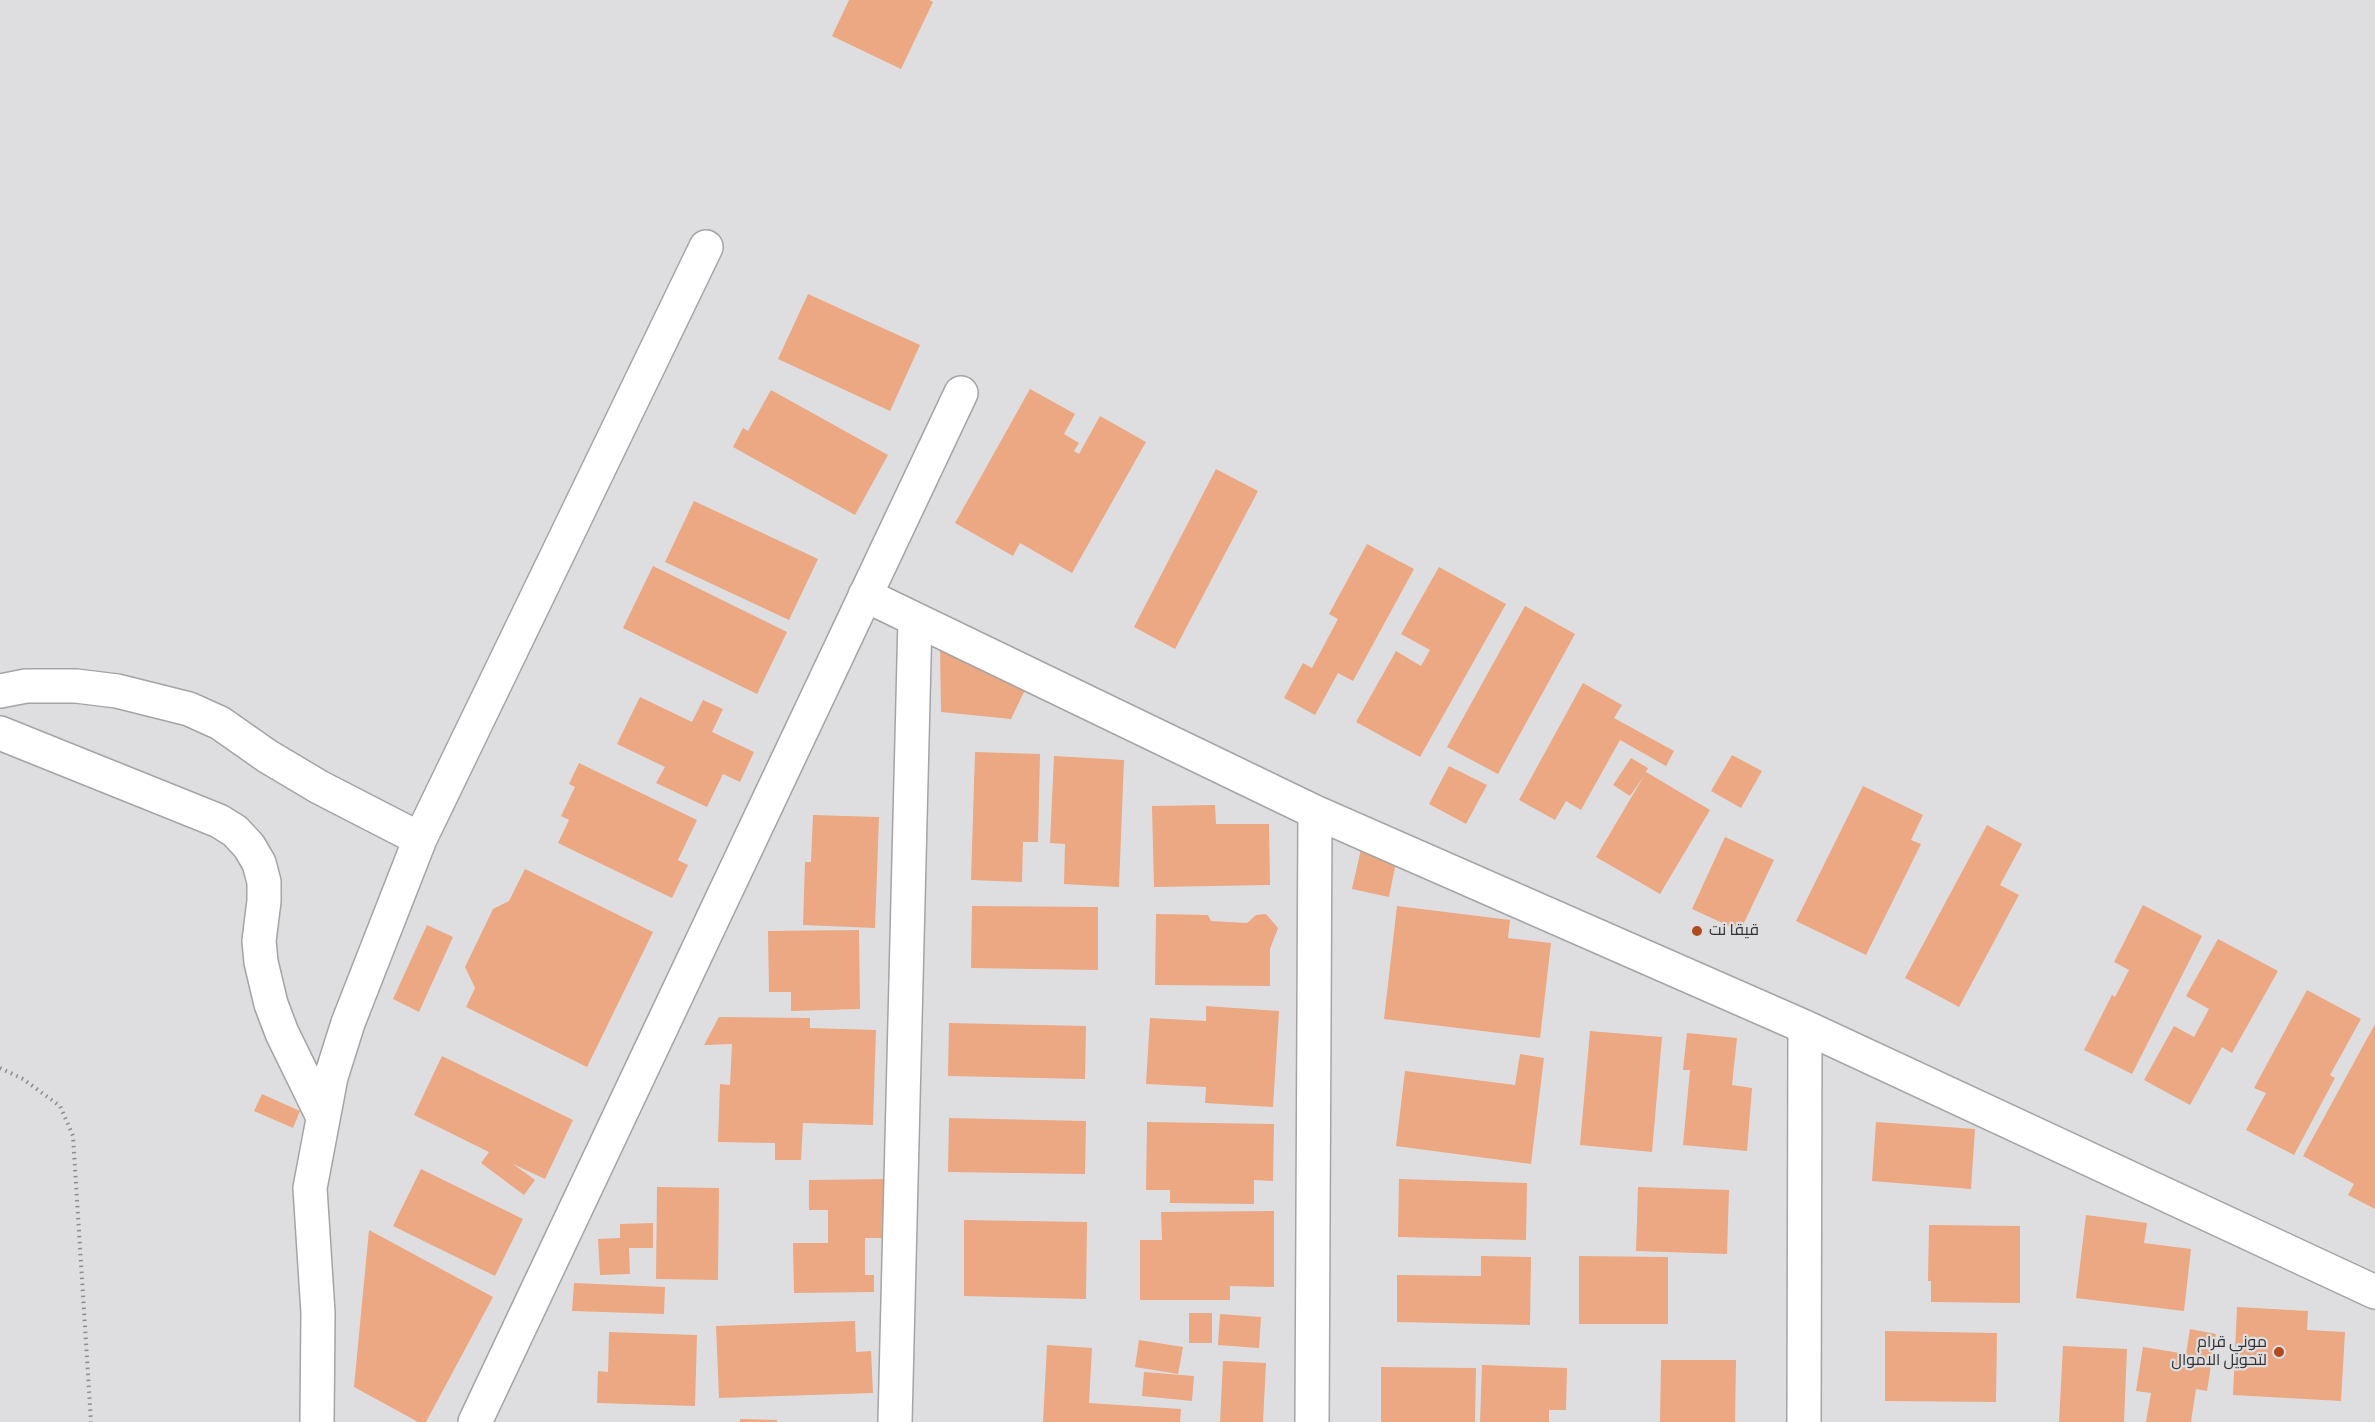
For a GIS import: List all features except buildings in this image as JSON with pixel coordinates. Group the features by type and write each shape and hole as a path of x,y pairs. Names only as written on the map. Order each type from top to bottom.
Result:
{"street":[{"path":"317,1422 318,1313 310,1188 331,1077 348,1023 420,839 706,247"},
{"path":"475,1422 961,393"},
{"path":"865,595 1315,812 1805,1028 2375,1292"},
{"path":"895,1422 915,619"},
{"path":"0,692 26,686 76,686 117,691 189,709 220,723 267,756 319,787 369,815 420,839"},
{"path":"0,733 219,821 235,831 249,846 259,863 264,882 261,962 271,1004 282,1033 323,1118"},
{"path":"1312,1422 1315,812"},
{"path":"1804,1422 1805,1028"}],"path":[{"path":"0,1068 22,1079 60,1106 73,1136 91,1422"}],"place":[{"name":"قيقا نت","path":"1697,931"},
{"name":"موني قرام لتحويل الاموال","path":"2279,1352"}]}
